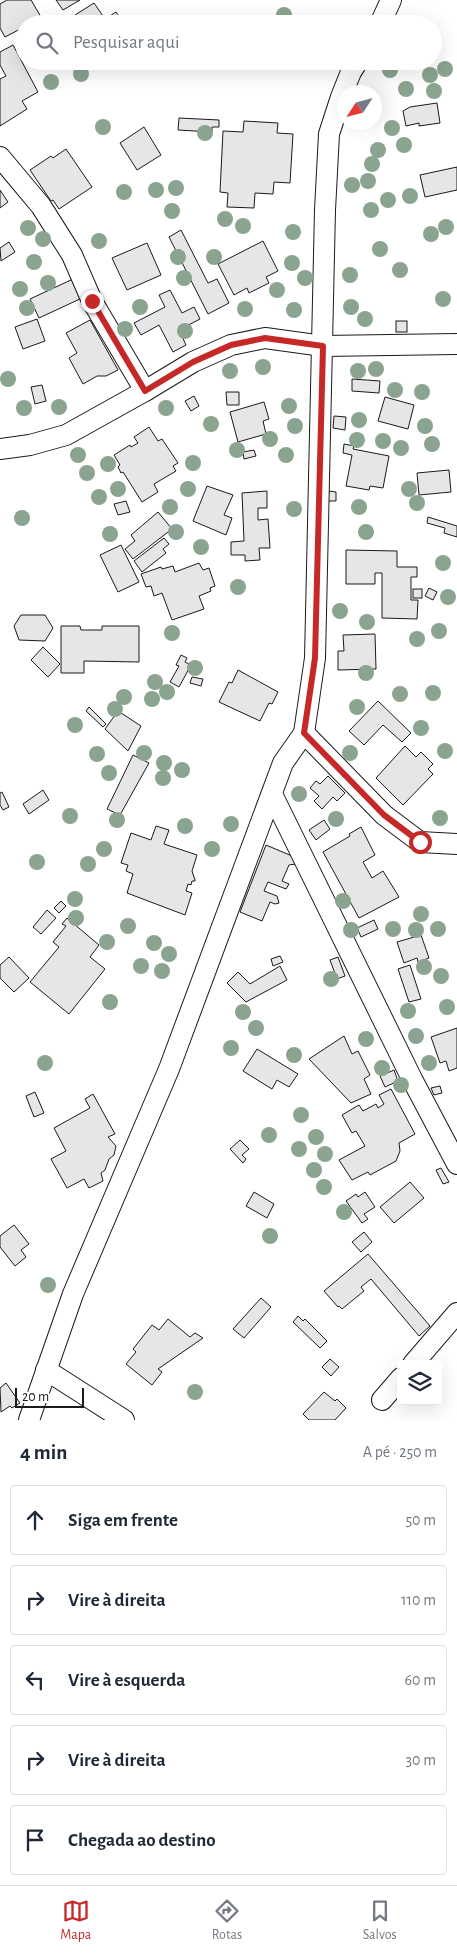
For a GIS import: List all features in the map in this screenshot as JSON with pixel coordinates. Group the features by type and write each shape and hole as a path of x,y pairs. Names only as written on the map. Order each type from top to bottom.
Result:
{"street":[{"path":"384,15 392,0"},
{"path":"29,1420 73,1294 169,1069 283,763 304,733 315,658 325,210 329,134 341,97 353,70"},
{"path":"0,157 41,206 72,255 92,301 145,391"},
{"path":"0,449 66,435 193,362 231,345 265,338 323,346 457,344"},
{"path":"304,733 384,815 420,842 457,844"},
{"path":"272,794 408,1072 457,1164"},
{"path":"416,1360 457,1312"},
{"path":"46,1370 124,1420"},
{"path":"382,1400 397,1383"}],"building":[{"path":"7,0 31,0 40,15 15,15 15,32 5,37 0,28 0,4"},
{"path":"56,0 80,0 63,10"},
{"path":"94,3 102,15 75,15"},
{"path":"13,45 15,49 15,70 26,70 38,92 22,101 27,109 0,126 0,79 6,76 0,65 0,52"},
{"path":"437,103 440,123 419,126 419,123 406,126 403,111 410,107"},
{"path":"179,118 219,120 219,127 212,127 212,132 178,130"},
{"path":"244,121 278,123 277,133 293,134 290,183 274,182 273,194 255,193 254,208 227,207 228,193 220,192 223,131 243,132"},
{"path":"144,127 161,155 137,170 120,143"},
{"path":"66,149 92,187 59,209 53,200 51,201 30,170 51,156 53,158"},
{"path":"457,167 457,190 425,197 420,175"},
{"path":"0,190 8,202 0,208"},
{"path":"181,230 208,283 217,279 229,303 208,314 169,237"},
{"path":"263,241 278,271 266,277 269,283 249,293 247,288 234,295 218,264"},
{"path":"9,242 15,252 1,261 0,248"},
{"path":"147,243 161,275 127,290 112,258"},
{"path":"73,279 82,298 39,318 30,299"},
{"path":"170,290 182,313 194,307 200,319 179,330 186,345 173,352 159,325 141,335 134,323 165,307 159,295"},
{"path":"37,319 45,341 23,349 15,327"},
{"path":"90,320 118,370 106,376 97,376 83,384 69,358 77,353 66,333"},
{"path":"396,321 407,321 407,332 396,332"},
{"path":"352,379 380,381 379,393 352,391"},
{"path":"42,385 46,401 35,404 31,387"},
{"path":"226,392 239,392 239,405 227,405"},
{"path":"194,396 199,406 191,411 185,401"},
{"path":"385,397 414,405 408,429 378,421"},
{"path":"264,402 269,419 263,421 266,434 238,442 230,412"},
{"path":"334,416 346,417 345,430 333,428"},
{"path":"149,427 158,441 162,439 178,463 173,466 176,471 154,484 158,492 142,502 123,472 121,473 118,467 120,465 114,455 130,445 131,447 138,443 134,437"},
{"path":"344,444 354,446 353,449 389,456 383,488 370,486 369,490 346,486 352,455 343,453"},
{"path":"254,450 256,456 244,459 243,452"},
{"path":"449,470 451,492 419,495 417,473"},
{"path":"207,486 233,495 224,515 232,518 226,535 193,521"},
{"path":"267,491 267,508 258,508 258,520 268,519 270,548 259,548 260,560 245,561 245,555 231,555 231,542 244,541 242,493"},
{"path":"329,491 336,492 336,501 328,501"},
{"path":"126,501 130,512 118,515 114,504"},
{"path":"158,512 172,529 133,559 125,549 135,541 131,535"},
{"path":"428,517 457,526 457,537 444,533 445,528 427,523"},
{"path":"164,538 169,544 163,549 166,553 142,572 134,561"},
{"path":"121,545 139,582 118,592 100,555"},
{"path":"346,550 397,551 397,567 417,567 417,577 411,577 411,600 418,600 417,619 382,618 382,573 375,573 375,584 346,584"},
{"path":"199,563 203,570 209,568 215,586 210,588 211,591 199,596 204,609 172,620 162,593 154,596 151,586 146,587 141,574 161,567 162,569 173,566 175,572"},
{"path":"429,588 437,592 433,600 425,596"},
{"path":"413,589 422,589 422,598 413,598"},
{"path":"21,615 45,615 53,628 45,641 19,640 14,626"},
{"path":"61,626 80,626 81,630 102,630 102,626 139,626 139,662 84,661 84,673 61,673"},
{"path":"375,634 376,669 338,670 338,651 344,651 343,635"},
{"path":"43,647 60,664 48,677 31,660"},
{"path":"181,655 187,658 185,662 191,665 179,687 170,682 179,666 176,665"},
{"path":"238,670 278,692 272,704 269,703 260,721 219,702 229,682 232,683"},
{"path":"192,677 203,679 201,686 190,683"},
{"path":"378,701 411,733 402,742 383,725 364,745 349,731"},
{"path":"89,707 106,724 103,727 86,711"},
{"path":"118,711 141,726 128,751 105,729"},
{"path":"405,746 416,757 421,752 433,764 428,769 433,774 403,805 376,778"},
{"path":"133,755 149,763 120,815 107,809"},
{"path":"328,776 345,793 337,801 333,797 322,809 314,801 319,796 310,788 316,781 320,784"},
{"path":"43,790 49,800 29,814 23,804"},
{"path":"2,792 9,807 3,810 0,805 0,793"},
{"path":"324,820 330,829 316,840 309,830"},
{"path":"156,826 169,830 164,844 197,855 192,871 195,881 192,881 191,885 188,884 186,891 192,893 185,915 127,893 133,874 126,871 128,865 121,863 131,833 151,840"},
{"path":"361,827 375,855 363,862 372,878 383,871 399,897 359,918 323,852"},
{"path":"266,845 292,856 296,864 289,865 282,881 289,884 286,889 268,882 264,891 277,896 279,903 270,902 262,921 240,912"},
{"path":"61,901 66,906 59,913 54,908"},
{"path":"47,910 56,918 41,934 33,927"},
{"path":"67,918 99,945 90,957 105,969 69,1014 30,982 59,947 53,942 66,926 62,924"},
{"path":"374,920 378,929 361,937 357,928"},
{"path":"421,935 429,958 418,962 417,958 404,963 397,942"},
{"path":"280,956 283,962 273,966 271,959"},
{"path":"9,957 29,978 14,992 0,978 0,965"},
{"path":"338,957 345,976 337,979 330,960"},
{"path":"410,965 421,999 409,1002 398,969"},
{"path":"280,966 287,980 246,1002 227,983 238,972 250,984"},
{"path":"457,1028 457,1068 449,1071 446,1061 440,1063 431,1037"},
{"path":"344,1036 352,1054 358,1051 370,1075 364,1079 371,1094 351,1103 309,1059"},
{"path":"257,1049 298,1074 289,1087 277,1080 272,1089 243,1071"},
{"path":"394,1070 398,1081 385,1087 380,1076"},
{"path":"440,1086 442,1093 434,1095 431,1088"},
{"path":"391,1089 415,1134 399,1143 400,1151 396,1161 370,1175 368,1172 352,1180 339,1160 365,1146 356,1131 352,1133 342,1115 359,1105 363,1111 376,1104 378,1108 384,1104 379,1095"},
{"path":"35,1092 44,1113 34,1117 26,1096"},
{"path":"93,1094 115,1134 108,1137 116,1146 114,1155 109,1159 105,1170 101,1173 103,1181 89,1188 84,1179 67,1188 51,1159 66,1151 54,1128 90,1108 85,1099"},
{"path":"240,1140 249,1149 242,1155 246,1159 243,1163 230,1149"},
{"path":"441,1168 449,1182 443,1184 436,1170"},
{"path":"410,1182 424,1198 394,1223 380,1207"},
{"path":"254,1192 274,1204 267,1218 246,1206"},
{"path":"365,1192 375,1207 364,1214 368,1219 362,1223 346,1201 356,1194 358,1197"},
{"path":"14,1225 29,1244 21,1250 26,1257 15,1266 0,1247 0,1236"},
{"path":"364,1232 372,1242 361,1252 352,1242"},
{"path":"368,1254 430,1326 419,1336 371,1279 361,1287 364,1291 342,1309 324,1291"},
{"path":"261,1298 271,1307 244,1338 233,1329"},
{"path":"298,1316 303,1321 305,1319 327,1341 320,1348 293,1322"},
{"path":"168,1319 190,1337 195,1333 203,1338 158,1369 162,1372 152,1385 126,1364 136,1352 133,1349 152,1325 159,1330"},
{"path":"330,1359 339,1367 331,1376 322,1367"},
{"path":"6,1383 20,1403 12,1408 10,1406 1,1412 0,1388"},
{"path":"324,1392 335,1401 337,1399 346,1408 335,1420 309,1420 303,1414"}],"route":[{"path":"92,301 145,391 193,362 231,345 265,338 323,346 315,658 304,733 384,815 420,842"}]}
